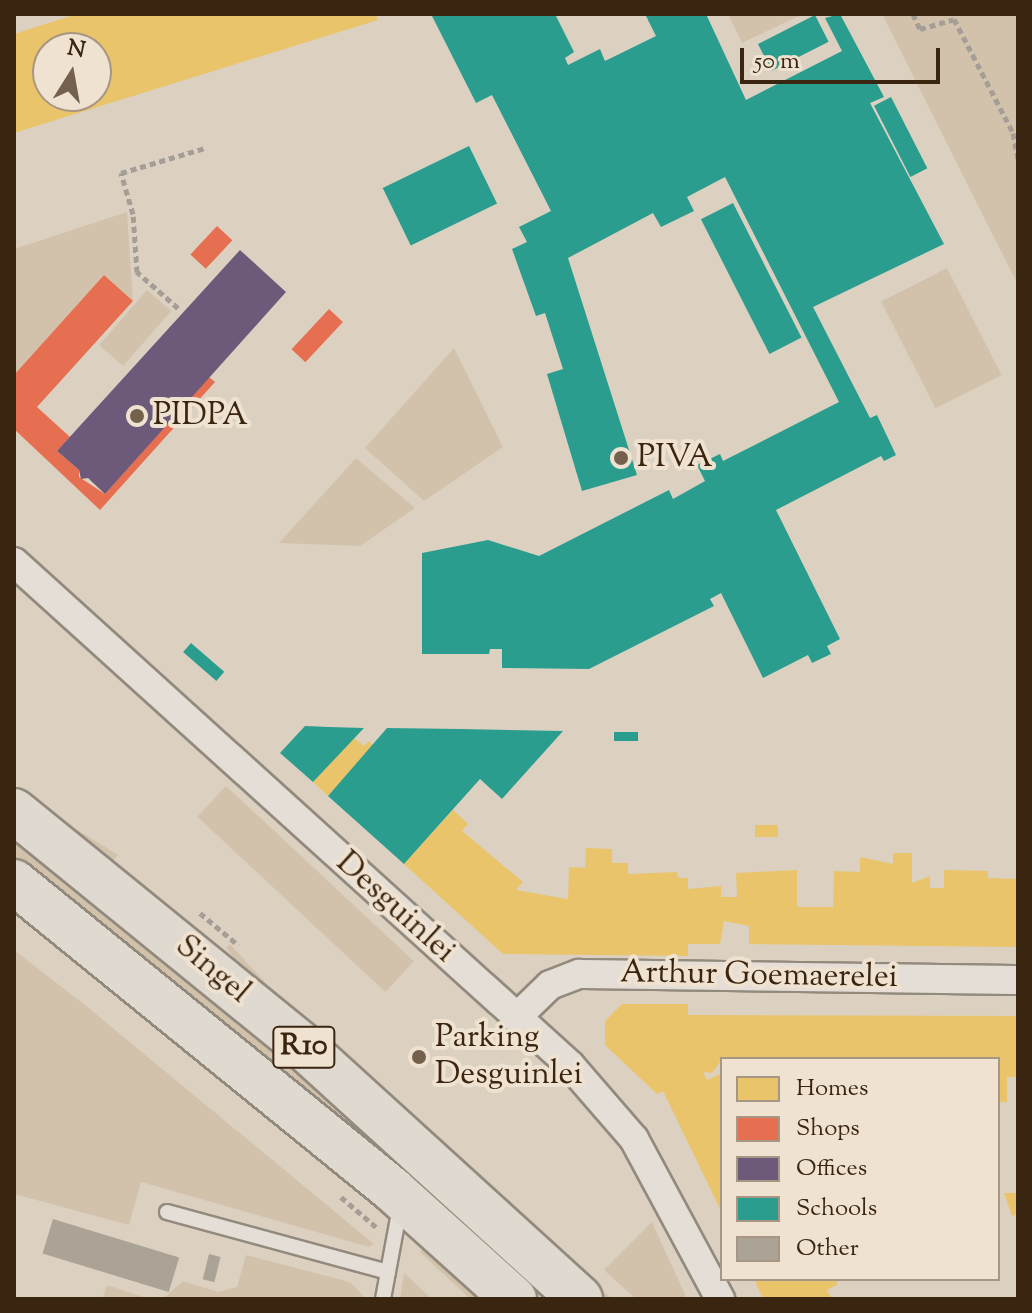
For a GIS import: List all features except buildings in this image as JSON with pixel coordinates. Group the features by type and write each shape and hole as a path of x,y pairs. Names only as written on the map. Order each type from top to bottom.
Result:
{"main road":[{"name":"Singel","path":"14,811 299,1043 580,1299"},
{"name":"Singel","path":"14,882 402,1198 514,1299"}],"street":[{"name":"Desguinlei","path":"14,562 570,1065 634,1139 720,1299"},
{"name":"Arthur Goemaerelei","path":"516,1018 550,985 579,974 1018,980"}],"lane":[{"path":"383,1299 402,1198"},
{"path":"167,1212 388,1272"}],"path":[{"path":"913,14 920,29 954,19 1013,133 1018,159"},
{"path":"178,308 137,272 133,214 121,173 205,148"}],"shaded area":[{"path":"728,14 803,14 742,43"},
{"path":"882,14 1018,14 1018,285"},
{"path":"127,212 133,301 104,275 14,375 14,249"},
{"path":"947,268 1001,375 936,409 881,302"},
{"path":"147,290 171,311 123,366 99,345"},
{"path":"454,348 503,447 424,501 365,448"},
{"path":"356,458 415,508 360,546 279,543"},
{"path":"14,786 118,855 110,865 14,792"},
{"path":"226,786 414,961 385,992 197,817"},
{"path":"14,835 197,979 416,1178 14,864"},
{"path":"230,944 272,990 612,1299 604,1299 255,984 226,948"},
{"path":"14,950 374,1244 369,1247 141,1182 129,1225 14,1194"},
{"path":"652,1222 687,1299 636,1299 604,1270"},
{"path":"427,1244 459,1271 479,1299 470,1299 420,1252"},
{"path":"246,1255 350,1282 366,1299 163,1299 183,1281 218,1292 237,1287"},
{"path":"404,1273 432,1299 400,1299"},
{"path":"107,1285 150,1299 102,1299"}],"place":[{"name":"PIDPA","path":"137,416"},
{"name":"PIVA","path":"621,458"},
{"name":"Parking Desguinlei","path":"419,1057"}]}
